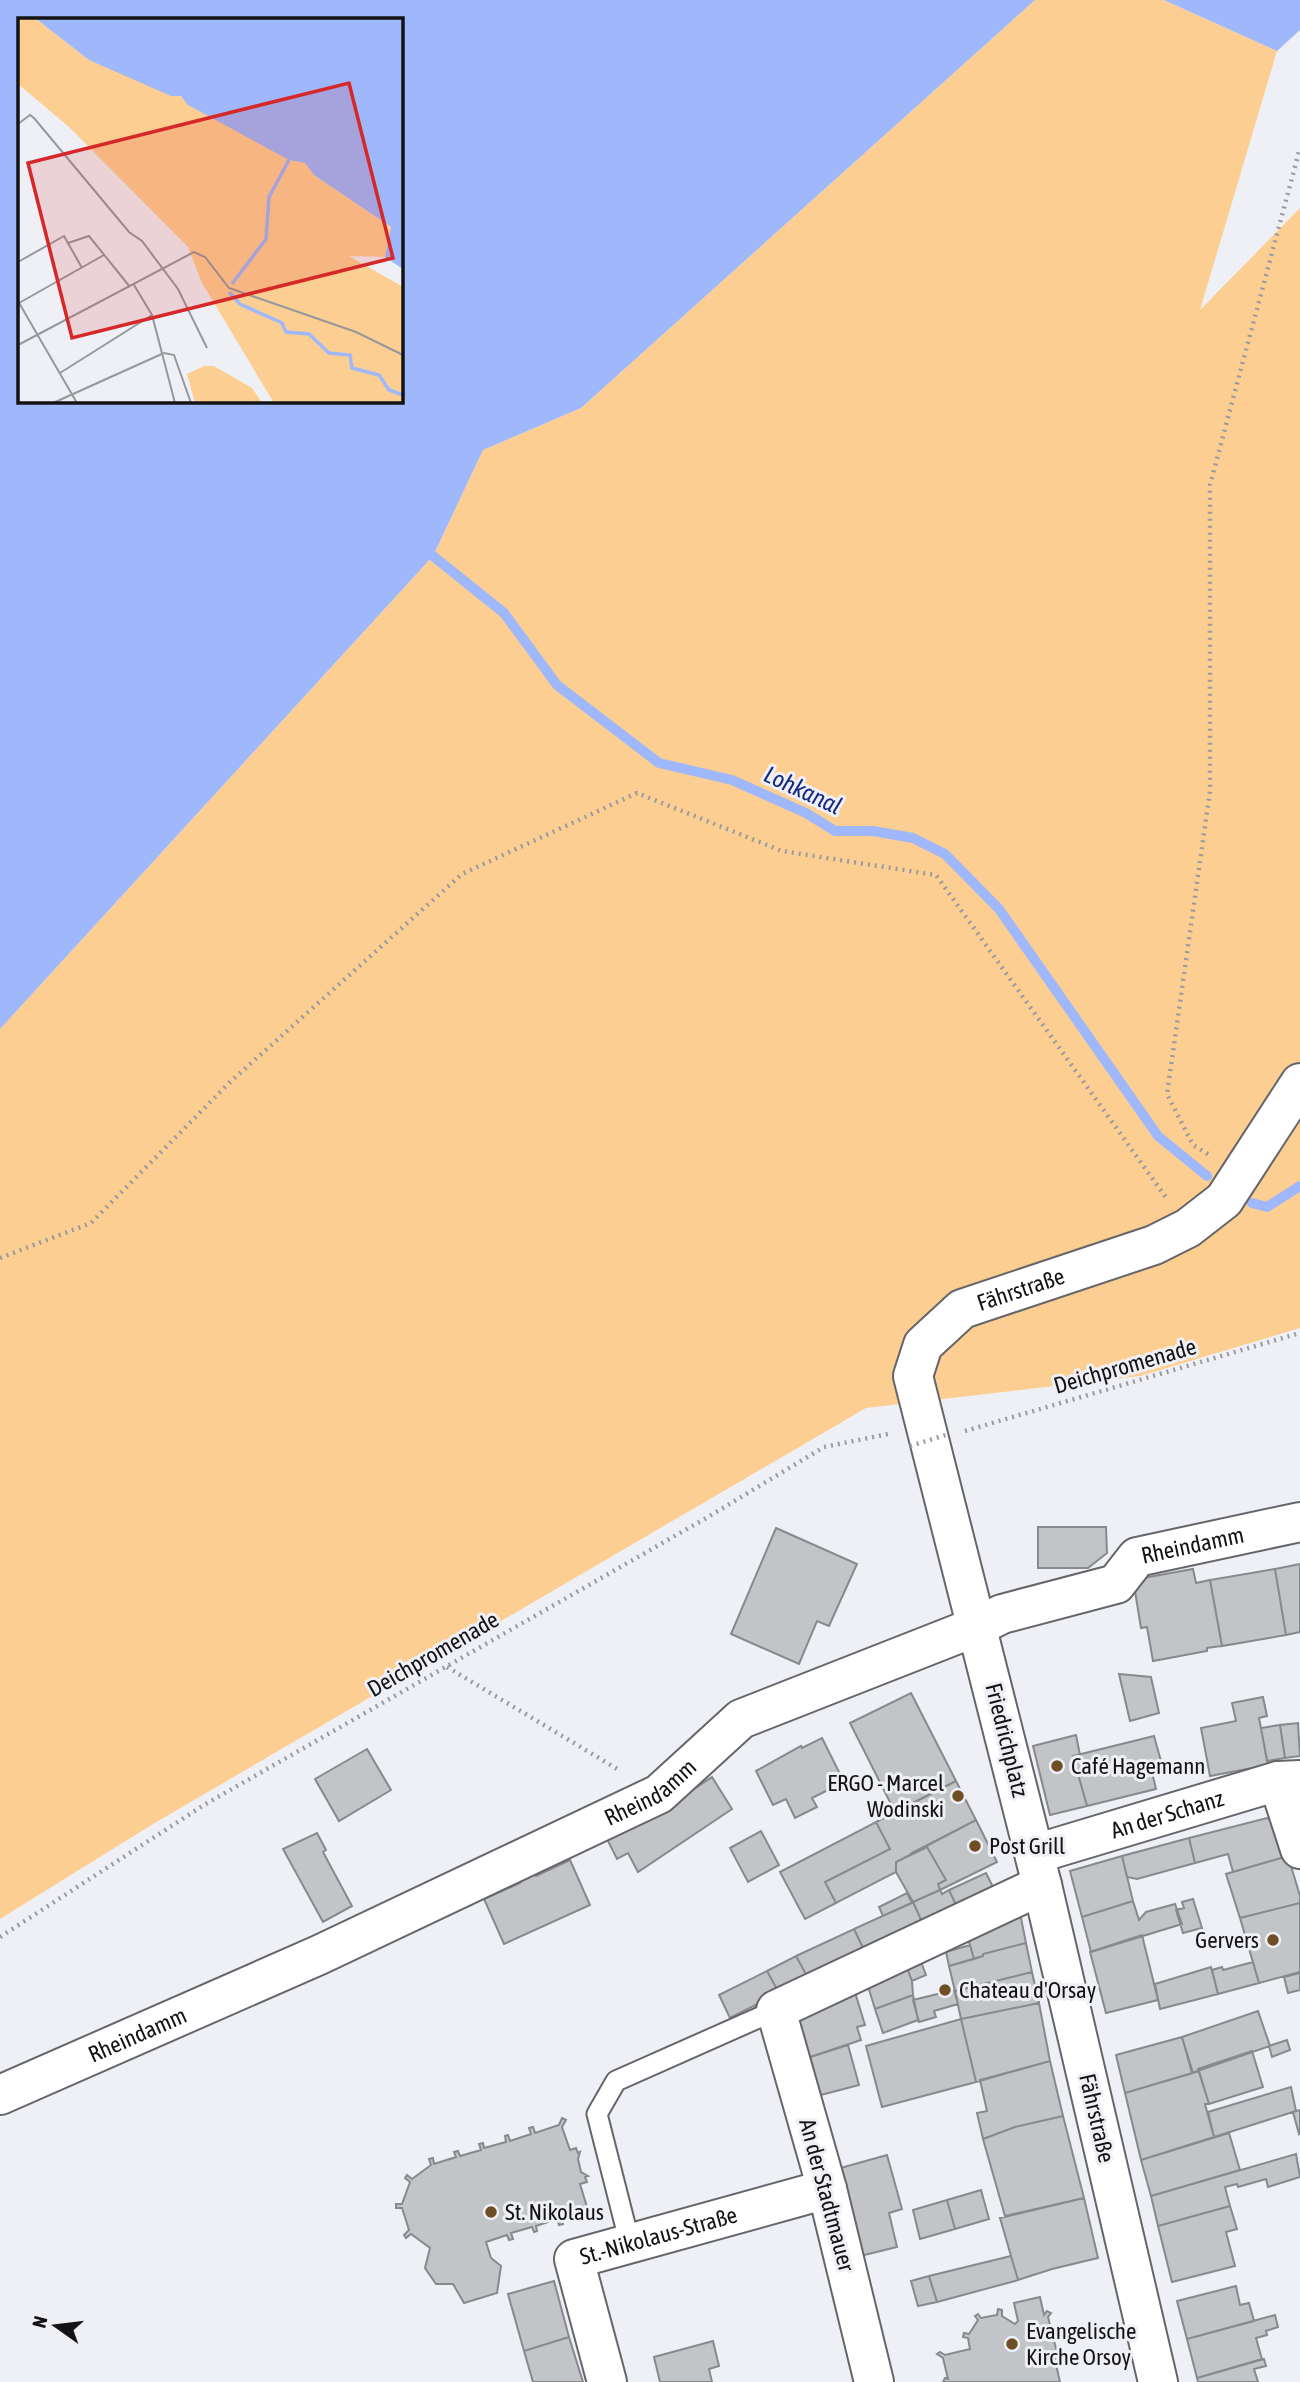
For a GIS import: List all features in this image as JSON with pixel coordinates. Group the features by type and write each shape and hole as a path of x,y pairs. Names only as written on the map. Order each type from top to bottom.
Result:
{"street":[{"name":"Fährstraße","path":"978,1626 913,1376 923,1345 962,1309 1154,1245 1188,1228 1224,1200 1300,1083"},
{"name":"Rheindamm","path":"0,2095 319,1955 659,1794 741,1719 978,1626 1002,1614 1115,1584 1138,1557 1300,1522"},
{"name":"Friedrichplatz","path":"978,1626 1039,1870"},
{"name":"An der Schanz","path":"1039,1870 1289,1781"},
{"path":"1289,1781 1300,1849"},
{"name":"Fährstraße","path":"1039,1870 1158,2382"},
{"path":"776,2010 1039,1870"},
{"name":"An der Stadtmauer","path":"776,2010 827,2189 874,2382"},
{"name":"St.-Nikolaus-Straße","path":"607,2382 574,2259 827,2189"}],"lane":[{"path":"629,2244 597,2114 616,2081 776,2010"}],"path":[{"path":"1193,1145 1167,1094 1210,791 1210,485 1300,148"},
{"path":"0,1258 91,1223 229,1083 462,874 637,793 782,851 936,875 1188,1228"},
{"name":"Deichpromenade","path":"960,1432 1300,1333"},
{"name":"Deichpromenade","path":"0,1937 204,1805 708,1517 824,1447 898,1432"},
{"path":"910,1446 950,1434"},
{"path":"446,1666 659,1794"}],"shaded area":[{"path":"1035,0 1164,0 1277,51 1200,310 1300,208 1300,1328 1140,1376 866,1408 153,1824 0,1919 0,1029 433,556 483,450 581,408"}],"water":[{"path":"0,0 1035,0 581,408 483,450 433,556 0,1029"},
{"path":"1164,0 1300,0 1300,30 1277,51"}],"building":[{"path":"1038,1527 1106,1527 1107,1553 1088,1568 1038,1568"},
{"path":"776,1528 857,1564 829,1626 817,1621 799,1664 731,1634"},
{"path":"1300,1564 1300,1632 1286,1635 1275,1569"},
{"path":"1193,1569 1196,1583 1210,1580 1222,1646 1153,1661 1147,1627 1141,1628 1134,1585 1138,1579"},
{"path":"1275,1569 1286,1635 1222,1646 1210,1580"},
{"path":"1119,1674 1151,1677 1159,1713 1130,1721"},
{"path":"911,1693 956,1781 895,1812 850,1723"},
{"path":"1263,1697 1267,1716 1259,1718 1268,1765 1210,1776 1201,1728 1236,1721 1232,1703"},
{"path":"1298,1723 1300,1756 1285,1758 1280,1725"},
{"path":"1280,1725 1285,1758 1267,1761 1261,1728"},
{"path":"1076,1735 1080,1755 1073,1756 1087,1806 1050,1815 1033,1746"},
{"path":"1154,1736 1161,1761 1150,1764 1156,1789 1087,1806 1073,1756"},
{"path":"822,1738 844,1782 812,1798 817,1807 795,1818 786,1799 773,1805 756,1771 801,1746 802,1748"},
{"path":"367,1749 391,1790 339,1821 315,1779"},
{"path":"712,1777 732,1809 638,1872 628,1853 617,1859 607,1839 655,1815"},
{"path":"956,1781 976,1820 896,1862 896,1872 836,1903 825,1882 890,1849 876,1822"},
{"path":"1267,1818 1280,1826 1288,1856 1233,1872 1228,1854 1195,1863 1189,1838"},
{"path":"976,1820 997,1862 940,1890 938,1884 946,1880 927,1847 910,1854"},
{"path":"876,1822 890,1849 825,1882 836,1903 805,1919 780,1872"},
{"path":"761,1831 779,1865 748,1882 730,1848"},
{"path":"317,1833 326,1850 323,1852 352,1906 323,1922 283,1849"},
{"path":"1189,1838 1195,1863 1137,1879 1127,1877 1122,1856"},
{"path":"927,1847 946,1880 938,1884 940,1890 913,1902 896,1872 896,1862"},
{"path":"1122,1856 1133,1901 1082,1917 1070,1871"},
{"path":"1288,1856 1300,1903 1240,1918 1226,1874"},
{"path":"570,1860 590,1905 504,1944 484,1899 520,1883 518,1878 533,1871 536,1876"},
{"path":"986,1873 995,1891 957,1907 949,1890"},
{"path":"940,1890 942,1894 949,1890 957,1907 922,1922 913,1902"},
{"path":"907,1893 912,1903 883,1916 879,1907"},
{"path":"1193,1899 1202,1928 1183,1933 1176,1910 1184,1908 1182,1902"},
{"path":"1133,1901 1139,1920 1146,1912 1175,1904 1182,1924 1091,1952 1082,1917"},
{"path":"913,1902 922,1922 864,1950 854,1929"},
{"name":"Gervers","path":"1300,1903 1300,1972 1259,1983 1240,1918"},
{"path":"1019,1908 1026,1943 983,1954 974,1959 965,1928"},
{"path":"854,1929 864,1950 808,1978 796,1956"},
{"path":"1142,1935 1158,2000 1106,2013 1090,1952"},
{"path":"1026,1943 1032,1972 955,1991 949,1966"},
{"path":"970,1945 974,1959 949,1966 946,1952"},
{"path":"916,1949 926,1975 912,1981 906,1965"},
{"path":"796,1956 808,1978 779,1993 767,1971"},
{"path":"1253,1962 1259,1983 1218,1994 1212,1970 1222,1967 1223,1970"},
{"path":"906,1965 912,1981 913,1995 875,2009 867,1983"},
{"path":"1211,1967 1218,1994 1160,2009 1155,1984"},
{"path":"767,1971 779,1993 730,2018 719,1995"},
{"path":"1032,1972 1039,2003 961,2019 955,1991"},
{"path":"1300,1973 1300,1990 1288,1993 1284,1977"},
{"path":"854,1989 865,2025 857,2027 861,2040 807,2058 793,2013"},
{"path":"954,1990 958,2004 934,2011 936,2017 919,2022 913,2000"},
{"path":"913,1995 918,2020 883,2033 875,2009"},
{"path":"1039,2003 1050,2061 976,2082 961,2019"},
{"path":"1258,2011 1270,2046 1192,2073 1182,2037"},
{"path":"961,2019 976,2082 882,2107 866,2046"},
{"path":"1182,2037 1193,2073 1125,2093 1116,2055"},
{"path":"1287,2040 1290,2050 1272,2057 1269,2046"},
{"path":"848,2045 859,2085 817,2096 807,2058"},
{"path":"1252,2051 1263,2087 1209,2104 1198,2069"},
{"path":"1050,2061 1063,2116 1015,2127 983,2139 977,2113 987,2111 980,2080"},
{"path":"1199,2071 1209,2104 1205,2104 1214,2137 1141,2160 1125,2093"},
{"path":"1291,2087 1296,2111 1214,2137 1208,2112"},
{"path":"1300,2110 1300,2133 1299,2134 1293,2112"},
{"path":"1063,2116 1084,2198 1005,2216 983,2139 1015,2127"},
{"name":"St. Nikolaus","path":"562,2118 566,2120 562,2127 570,2150 576,2148 578,2153 580,2152 578,2159 581,2172 588,2176 585,2177 587,2182 580,2184 587,2207 594,2211 593,2214 585,2210 561,2218 563,2224 559,2225 557,2219 536,2226 537,2231 534,2232 532,2227 511,2233 513,2239 509,2240 507,2235 486,2242 491,2258 501,2266 497,2293 464,2303 453,2284 436,2284 425,2268 430,2248 411,2234 406,2238 404,2235 409,2230 402,2208 396,2208 396,2204 402,2204 410,2182 405,2178 407,2175 412,2179 431,2165 429,2159 433,2158 434,2164 456,2157 454,2152 458,2151 460,2156 481,2150 479,2144 483,2143 484,2148 506,2142 505,2136 508,2135 510,2141 531,2134 529,2128 533,2127 535,2133 559,2125"},
{"path":"1229,2133 1240,2170 1151,2196 1141,2160"},
{"path":"1296,2154 1300,2177 1268,2187 1266,2179 1238,2187 1237,2184 1225,2187 1230,2206 1158,2226 1151,2196"},
{"path":"887,2155 902,2209 889,2213 897,2247 860,2256 837,2169"},
{"path":"981,2190 989,2219 955,2229 947,2200"},
{"path":"1084,2198 1098,2258 1018,2280 1000,2218"},
{"path":"947,2200 955,2229 920,2239 913,2210"},
{"path":"1230,2206 1237,2229 1226,2232 1235,2266 1172,2282 1158,2226"},
{"path":"1011,2256 1018,2280 937,2302 929,2276"},
{"path":"929,2276 937,2302 918,2306 911,2281"},
{"path":"554,2281 569,2337 524,2351 508,2294"},
{"path":"1236,2286 1240,2305 1249,2303 1254,2321 1187,2339 1177,2301"},
{"name":"Evangelische Kirche Orsoy","path":"1040,2297 1044,2315 1047,2311 1051,2313 1048,2317 1052,2333 1057,2332 1058,2335 1053,2337 1057,2352 1061,2354 1055,2360 1060,2382 943,2382 945,2378 948,2379 943,2358 937,2354 940,2352 945,2355 970,2349 968,2338 963,2337 964,2333 969,2334 978,2320 975,2316 978,2314 981,2318 997,2315 998,2309 1002,2310 1002,2316 1015,2324 1018,2321 1014,2303"},
{"path":"1275,2315 1278,2327 1266,2331 1267,2335 1256,2338 1262,2359 1197,2378 1187,2339"},
{"path":"569,2337 583,2382 533,2382 524,2351"},
{"path":"713,2341 719,2366 709,2369 712,2382 660,2382 654,2357"},
{"path":"1264,2359 1266,2366 1254,2369 1258,2382 1198,2382 1197,2378"}],"waterway":[{"name":"Lohkanal","path":"433,556 504,613 557,685 659,763 732,780 806,813 835,831 873,831 913,838 945,854 999,909 1158,1136 1207,1176"},
{"name":"Lohkanal","path":"1252,1203 1267,1207 1300,1186"}],"place":[{"name":"Café Hagemann","path":"1057,1766"},
{"name":"ERGO - Marcel Wodinski","path":"958,1796"},
{"name":"Post Grill","path":"975,1846"},
{"name":"Gervers","path":"1273,1940"},
{"name":"Chateau d'Orsay","path":"945,1990"},
{"name":"St. Nikolaus","path":"491,2212"},
{"name":"Evangelische Kirche Orsoy","path":"1012,2344"}]}
